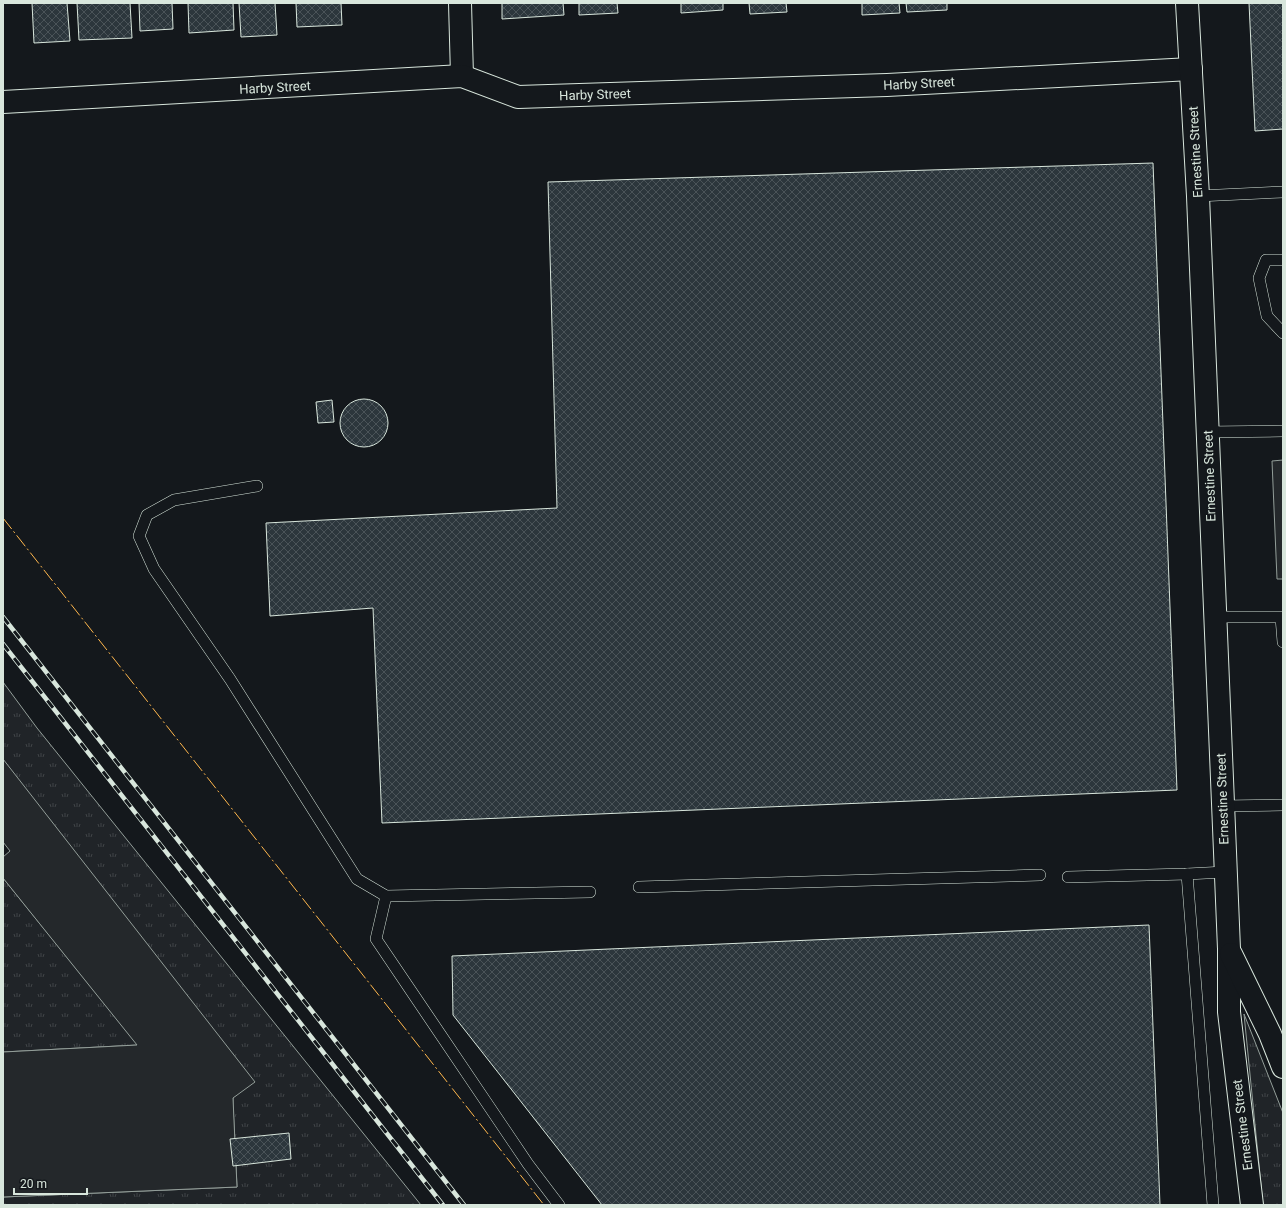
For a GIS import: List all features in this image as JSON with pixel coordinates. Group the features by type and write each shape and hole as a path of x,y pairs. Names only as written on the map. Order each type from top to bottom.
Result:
{"main road":[{"path":"460,3 462,76"},
{"name":"Ernestine Street","path":"1187,3 1198,196 1229,948 1229,1012 1252,1205"},
{"name":"Harby Street","path":"3,102 462,76 518,97 887,85 1191,69"},
{"name":"Ernestine Street","path":"1229,948 1270,1034 1283,1067"}],"lane":[{"path":"1198,196 1283,192"},
{"path":"1283,260 1266,260 1259,278 1267,316 1283,333"},
{"path":"1207,432 1283,431"},
{"path":"257,486 174,500 147,515 139,536 154,570 230,679 357,879 386,896 590,892"},
{"path":"1215,616 1282,617 1283,642"},
{"path":"1222,806 1283,806"},
{"path":"1068,877 1225,872"},
{"path":"1187,874 1213,1205"},
{"path":"639,887 1040,875"},
{"path":"386,896 376,939 528,1164 559,1205"}],"green space":[{"path":"3,682 37,728 421,1205 3,1205 3,1197 237,1187 233,1106 233,1098 235,1096 3,760"},
{"path":"3,878 138,1045 3,1052"},
{"path":"1244,1014 1283,1113 1283,1205 1263,1205"}],"shaded area":[{"path":"1283,460 1283,579 1277,579 1272,461"},
{"path":"3,759 255,1082 233,1098 237,1187 3,1197 3,1052 137,1045 3,878 3,857 10,851 3,842"}],"building":[{"path":"32,3 67,3 70,41 34,43"},
{"path":"77,3 130,3 132,38 79,40"},
{"path":"139,3 172,3 173,29 140,31"},
{"path":"188,3 233,3 234,30 189,33"},
{"path":"239,3 275,3 277,35 241,37"},
{"path":"296,3 341,3 342,25 297,27"},
{"path":"502,3 563,3 564,15 502,19"},
{"path":"579,3 617,3 618,13 579,15"},
{"path":"681,3 723,3 723,10 681,13"},
{"path":"749,3 786,3 787,12 750,14"},
{"path":"862,3 899,3 900,13 862,15"},
{"path":"906,3 947,3 947,10 907,12"},
{"path":"1249,3 1283,3 1283,129 1255,131"},
{"path":"1153,163 1177,790 382,823 373,608 270,616 266,523 557,508 548,182"},
{"path":"364,399 373,401 381,406 386,414 388,423 386,432 381,440 373,445 364,447 355,445 347,440 342,432 340,423 342,414 347,406 355,401"},
{"path":"332,400 334,422 318,423 316,402"},
{"path":"1149,925 1160,1205 602,1205 453,1015 452,956"},
{"path":"289,1133 291,1159 233,1166 230,1139"}],"railway":[{"path":"3,617 464,1205"},
{"path":"3,644 443,1205"}],"power":[{"path":"3,518 544,1205"}]}
